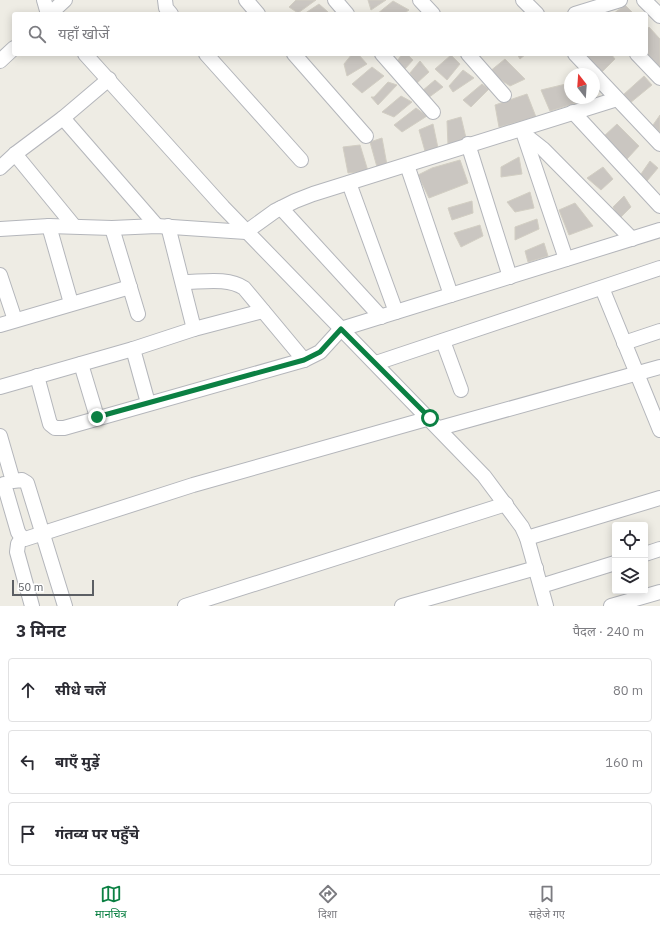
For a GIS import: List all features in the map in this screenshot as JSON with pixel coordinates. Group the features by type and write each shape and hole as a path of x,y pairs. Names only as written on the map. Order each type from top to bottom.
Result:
{"street":[{"path":"44,0 48,12"},
{"path":"51,12 65,0"},
{"path":"165,0 166,8 169,12"},
{"path":"246,0 256,12"},
{"path":"335,0 345,12"},
{"path":"420,0 431,12"},
{"path":"523,0 535,12"},
{"path":"595,11 620,0"},
{"path":"644,0 660,16"},
{"path":"0,61 12,50"},
{"path":"87,56 246,232 435,423 484,476 522,527 527,538 546,606"},
{"path":"208,56 301,160"},
{"path":"296,56 366,136"},
{"path":"384,56 433,112"},
{"path":"470,56 504,95"},
{"path":"577,56 588,68"},
{"path":"638,56 660,78"},
{"path":"0,168 15,154 63,118 109,79"},
{"path":"600,81 660,144"},
{"path":"0,229 49,226 112,228 162,226 246,232 281,208 313,194 407,165 468,144 523,131 573,112 617,99"},
{"path":"573,112 660,206"},
{"path":"63,118 162,226 183,282 194,330"},
{"path":"523,131 543,149 632,239"},
{"path":"523,131 566,259"},
{"path":"468,144 510,277"},
{"path":"15,154 74,226"},
{"path":"407,165 451,295"},
{"path":"349,183 396,312"},
{"path":"281,208 380,317"},
{"path":"49,226 71,303"},
{"path":"112,228 138,314"},
{"path":"37,376 50,424 55,428 64,428 97,417 304,360 320,352 341,329 660,230"},
{"path":"376,363 660,268"},
{"path":"0,275 15,320"},
{"path":"183,282 229,282 238,284 244,288 304,360"},
{"path":"0,325 71,303 130,288"},
{"path":"602,288 660,430"},
{"path":"0,387 263,311"},
{"path":"624,342 660,331"},
{"path":"443,341 461,390"},
{"path":"133,349 148,403"},
{"path":"81,364 97,417"},
{"path":"32,606 17,552 18,544 22,538 193,486 435,423 637,375 660,368"},
{"path":"0,436 6,484 18,532 22,538"},
{"path":"6,484 22,480 27,483 65,606"},
{"path":"527,538 660,498"},
{"path":"185,606 506,504"},
{"path":"648,553 660,550"},
{"path":"541,586 612,564"},
{"path":"402,606 536,568"},
{"path":"611,606 660,592"}],"building":[{"path":"296,0 316,0 299,12 296,12 289,7"},
{"path":"368,0 386,0 371,10"},
{"path":"393,1 409,10 406,12 379,12"},
{"path":"319,4 328,12 307,12"},
{"path":"625,5 632,12 616,12"},
{"path":"649,27 660,39 660,67 648,56"},
{"path":"350,56 360,56 367,64 347,76 344,64"},
{"path":"401,56 409,56 413,60 404,70 398,63"},
{"path":"450,56 452,56 460,64 447,80 435,69"},
{"path":"588,56 613,56 615,59 601,73 600,68 597,68"},
{"path":"505,59 525,79 510,86 489,72"},
{"path":"420,61 429,72 417,83 410,73"},
{"path":"372,67 384,76 362,93 352,84"},
{"path":"463,70 474,78 453,92 449,86"},
{"path":"644,76 652,85 630,103 623,95"},
{"path":"435,80 443,87 428,98 422,91"},
{"path":"388,82 397,85 378,105 371,97 374,97"},
{"path":"482,84 489,89 471,107 463,100"},
{"path":"564,84 564,104 573,104 550,111 541,90"},
{"path":"527,94 536,117 499,127 495,105"},
{"path":"401,96 412,102 394,117 382,112"},
{"path":"416,108 427,116 402,132 394,125"},
{"path":"660,115 660,133 653,125"},
{"path":"461,117 466,138 448,145 447,121"},
{"path":"433,124 438,148 425,151 419,130"},
{"path":"617,124 639,146 627,159 603,137"},
{"path":"382,138 387,165 377,167 370,142"},
{"path":"360,145 368,171 348,173 343,147"},
{"path":"519,157 522,174 501,177 501,167"},
{"path":"460,160 468,183 429,198 418,175 432,168"},
{"path":"650,161 658,168 647,181 641,174"},
{"path":"603,167 613,179 601,190 587,178"},
{"path":"530,192 534,208 515,212 507,202"},
{"path":"624,196 631,207 619,219 613,207"},
{"path":"472,201 473,213 452,220 448,208"},
{"path":"575,203 593,226 569,235 559,210"},
{"path":"537,219 539,229 515,240 515,227"},
{"path":"480,225 483,236 461,247 454,233"},
{"path":"544,243 548,256 528,262 525,251"}],"route":[{"path":"97,417 304,360 320,352 330,343 341,329 430,418"}]}
